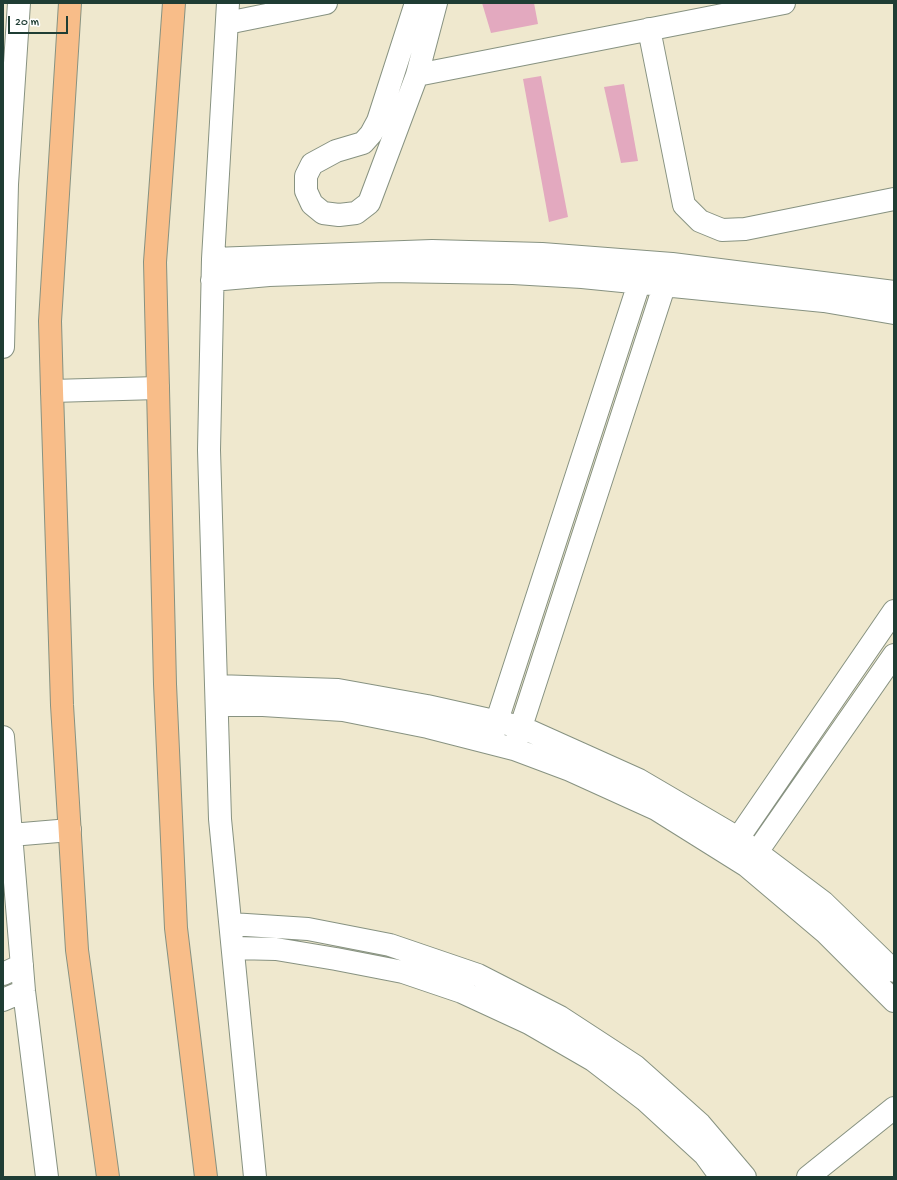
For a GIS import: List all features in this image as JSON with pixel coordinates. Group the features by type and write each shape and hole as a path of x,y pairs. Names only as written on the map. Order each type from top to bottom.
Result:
{"main road":[{"path":"70,3 50,321 62,705 77,950 108,1177"},
{"path":"174,3 155,262 165,684 176,928 206,1177"}],"street":[{"path":"3,347 5,183 19,3"},
{"path":"255,1177 220,819 209,450 212,280 227,13 326,3"},
{"path":"416,3 378,121 372,134 364,143 336,151 312,164 306,176 306,191 312,204 323,213 339,215 356,213 370,203 417,75 436,3"},
{"path":"417,75 784,3"},
{"path":"649,30 684,205 700,221 722,230 745,229 894,199"},
{"path":"213,259 432,251 542,254 672,264 894,292"},
{"path":"490,743 646,262"},
{"path":"514,749 672,264"},
{"path":"212,280 269,275 386,271 512,273 665,285 824,301 894,313"},
{"path":"52,391 158,388"},
{"path":"733,845 894,612"},
{"path":"752,859 894,655"},
{"path":"216,696 338,690 427,706 520,728 639,780 752,859 823,902 894,971"},
{"path":"216,696 262,705 343,710 428,727 514,749 570,770 733,845"},
{"path":"3,737 11,835 12,970 24,991 47,1177"},
{"path":"11,835 70,830"},
{"path":"752,859 894,1001"},
{"path":"231,924 308,929 390,945 478,975 560,1017 635,1066 700,1124 745,1177"},
{"path":"233,948 276,949 336,959 403,972 462,992 528,1023 593,1060 645,1100 705,1155 722,1177"},
{"path":"3,1000 24,991"},
{"path":"808,1177 894,1108"}],"building":[{"path":"482,3 534,3 538,24 491,33"},
{"path":"541,76 568,217 549,222 523,79"},
{"path":"624,84 638,161 621,163 604,87"}]}
